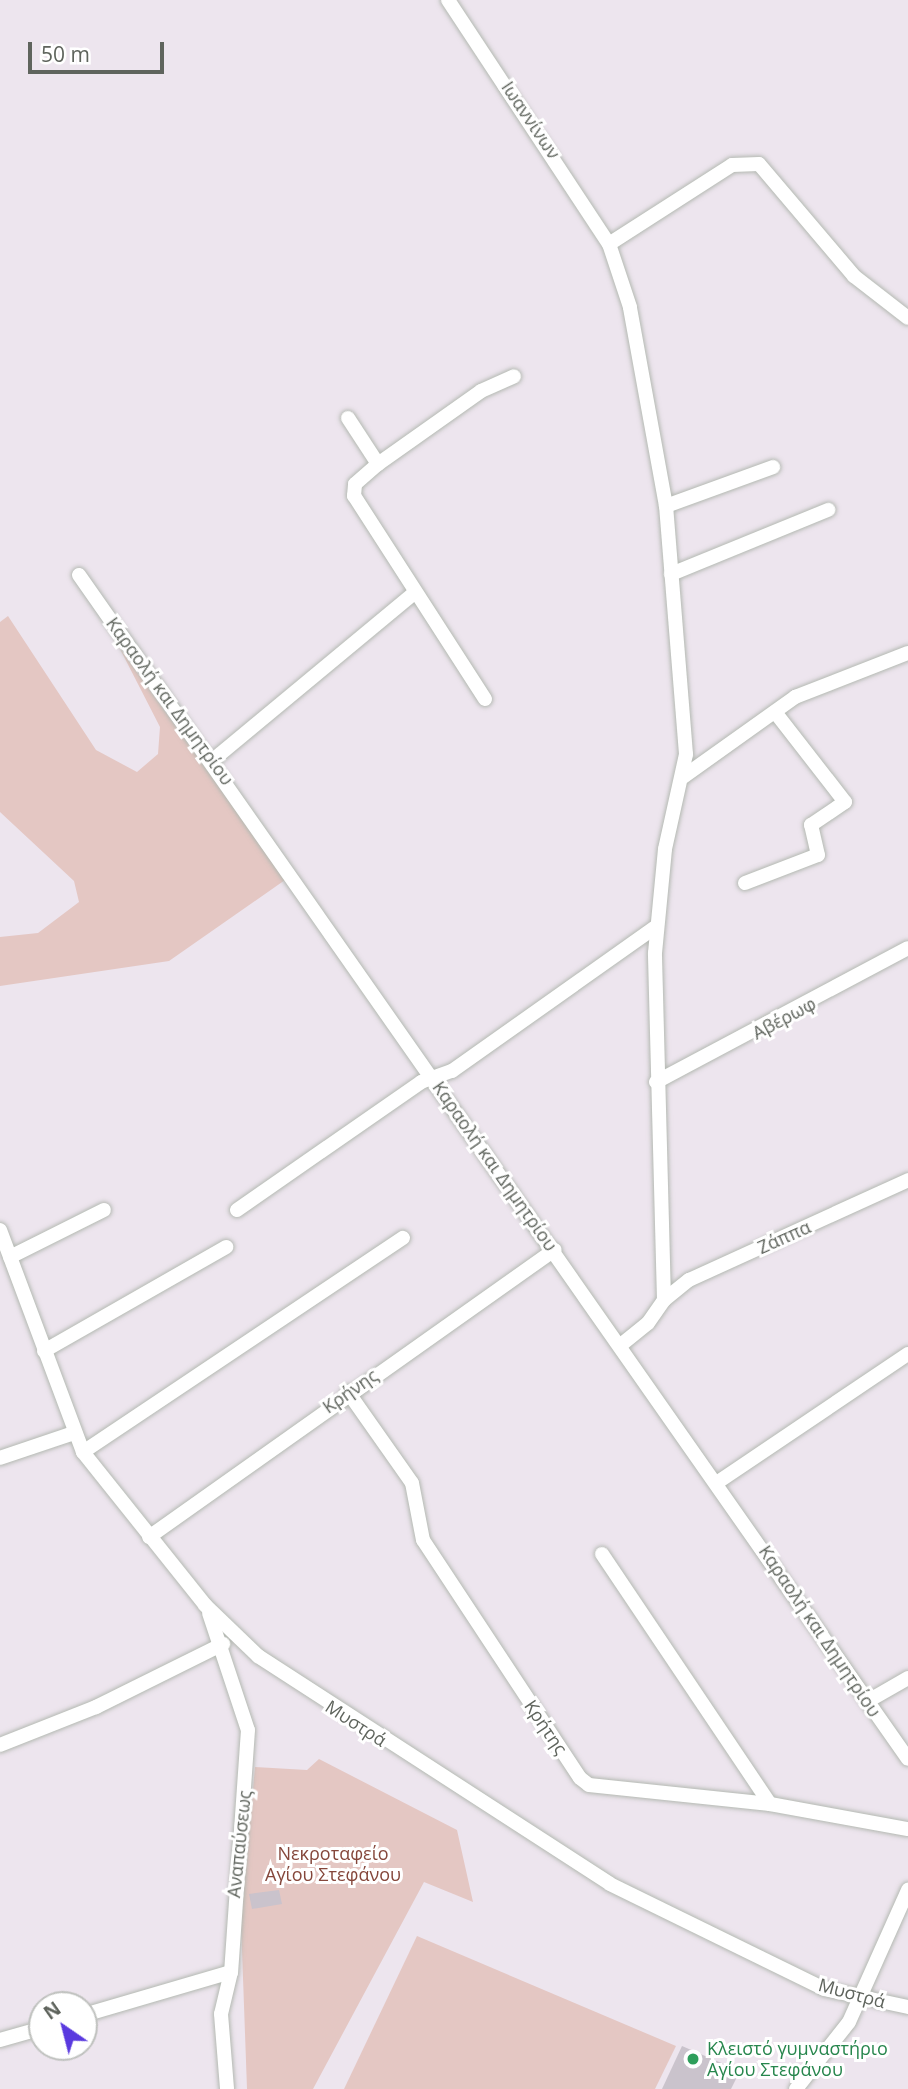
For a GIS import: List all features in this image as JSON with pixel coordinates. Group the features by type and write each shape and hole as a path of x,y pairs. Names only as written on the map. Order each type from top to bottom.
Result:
{"street":[{"name":"Ιωαννίνων","path":"449,0 609,244 630,307 666,506 683,777 657,926 656,1082 664,1300"},
{"path":"609,244 732,166 759,164 836,257 908,318"},
{"path":"485,699 414,593 354,496 355,484 377,464 481,391 514,376"},
{"path":"348,418 377,464"},
{"path":"666,506 773,467"},
{"path":"671,574 828,510"},
{"name":"Καραολή και Δημητρίου","path":"79,575 213,760 433,1079 622,1344 908,1759"},
{"path":"213,760 414,593"},
{"path":"683,777 795,697 908,653"},
{"path":"746,883 818,855 811,825 845,802 775,712"},
{"path":"237,1210 657,926"},
{"name":"Αβέρωφ","path":"656,1082 908,948"},
{"name":"Ζάππα","path":"622,1344 648,1324 664,1300 689,1280 908,1180"},
{"path":"10,1257 104,1210"},
{"name":"Μυστρά","path":"0,1230 83,1452 205,1605 286,1678 610,1884 824,1989 859,1999 908,2007"},
{"path":"83,1452 403,1238"},
{"path":"44,1351 226,1247"},
{"name":"Κρήνης","path":"149,1537 348,1392 555,1250"},
{"path":"718,1482 908,1353"},
{"name":"Κρήτης","path":"348,1392 412,1483 422,1540 580,1778 589,1784 770,1804 908,1829"},
{"path":"0,1458 74,1433"},
{"path":"602,1554 770,1804"},
{"name":"Αναπαύσεως","path":"205,1605 223,1644 248,1730 232,1972 221,2014 227,2089"},
{"path":"0,1745 96,1707 223,1644"},
{"path":"868,1701 908,1678"},
{"path":"796,2089 834,2044 859,1999 908,1890"},
{"path":"98,2011 232,1972"},
{"path":"0,2040 28,2032"}],"green space":[{"path":"8,616 96,750 137,772 158,754 160,727 119,647 285,880 169,961 0,986 0,937 38,933 79,902 74,881 0,812 0,622"},
{"name":"Νεκροταφείο Αγίου Στεφάνου","path":"319,1759 457,1830 473,1902 424,1882 313,2089 247,2089 241,1922 255,1767 307,1770"},
{"path":"417,1936 676,2046 655,2089 344,2089"}],"building":[{"path":"279,1890 282,1904 252,1909 249,1894"},
{"name":"Κλειστό γυμναστήριο Αγίου Στεφάνου","path":"682,2046 740,2071 731,2089 662,2089"}],"place":[{"name":"Κλειστό γυμναστήριο Αγίου Στεφάνου","path":"693,2059"}]}
